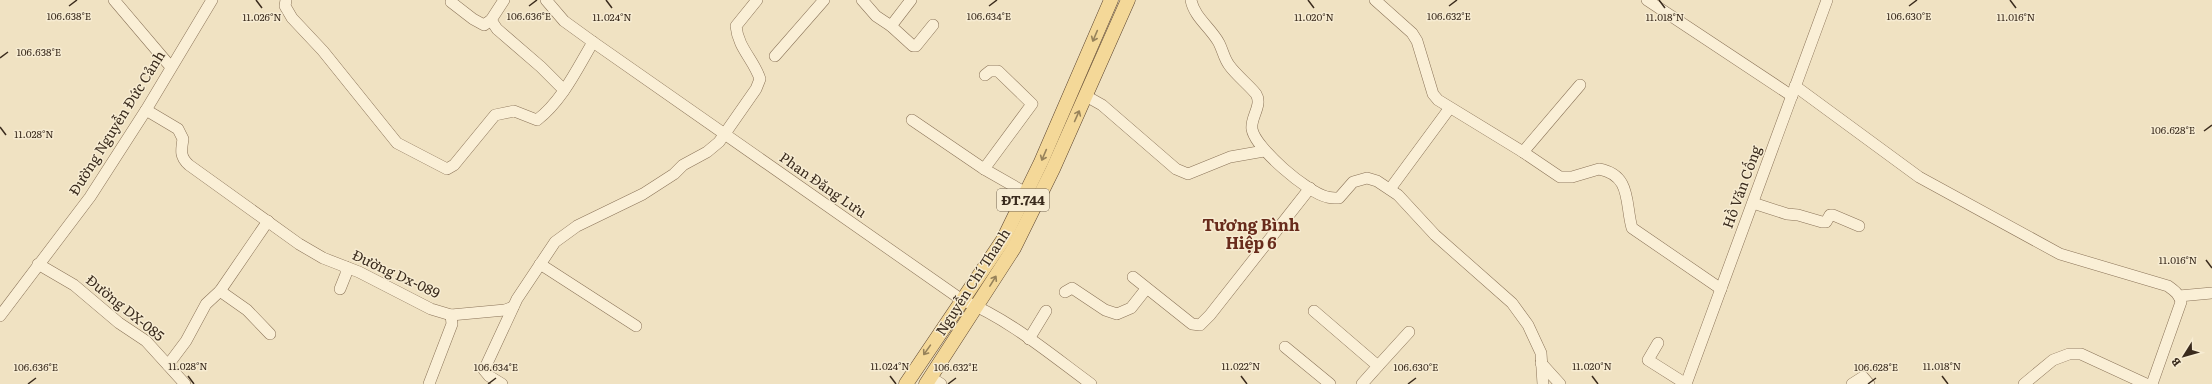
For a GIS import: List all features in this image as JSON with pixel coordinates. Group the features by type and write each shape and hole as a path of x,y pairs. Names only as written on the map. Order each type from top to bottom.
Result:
{"main road":[{"name":"Nguyễn Chí Thanh","path":"906,384 1003,240 1026,193 1111,0"},
{"name":"Nguyễn Chí Thanh","path":"932,382 977,306 1014,248 1086,96 1128,0"},
{"path":"1072,90 1086,96"}],"street":[{"path":"114,0 170,66"},
{"name":"Đường Nguyễn Đức Cảnh","path":"0,316 90,196 146,110 170,66 212,0"},
{"path":"286,0 286,6 292,18 324,51 393,138 402,145 447,169 454,165 495,116 514,111 537,120 557,101 593,42"},
{"path":"451,2 473,19 484,25 491,20 504,0"},
{"name":"Phan Đăng Lưu","path":"546,0 564,21 593,42 962,300 977,306 1029,338 1091,384"},
{"path":"502,384 489,376 484,370 513,307 550,248 561,236 577,226 643,194 674,174 683,165 708,152 725,135 756,89 760,79 757,70 737,38 736,26 756,0"},
{"path":"775,56 824,0"},
{"path":"862,0 876,16 891,26 913,46 916,46 933,25"},
{"path":"891,26 911,0"},
{"path":"1191,0 1196,12 1219,44 1228,64 1257,96 1258,104 1251,126 1252,131 1264,151 1281,167 1310,188 1326,197 1339,198 1353,182 1367,178 1377,181 1398,195 1435,234 1512,303 1528,325 1541,353 1543,384"},
{"path":"1375,0 1412,33 1418,41 1433,94 1438,100 1450,109 1523,152 1560,177 1572,177 1598,169 1613,175 1626,188 1632,228 1721,289"},
{"path":"1647,0 1793,91 1919,177 2060,254 2168,286 2180,296 2181,302 2152,384"},
{"name":"Hồ Văn Cống","path":"1686,384 1827,0"},
{"path":"491,20 497,29 542,67 564,90"},
{"path":"984,170 1032,104 998,71 990,71 985,75"},
{"path":"1523,152 1580,85"},
{"path":"1086,96 1102,105 1176,169 1188,174 1230,157 1264,151"},
{"path":"1390,189 1450,109"},
{"name":"Đường Dx-089","path":"146,110 178,129 183,139 180,151 182,159 299,244 323,258 346,267 431,309 451,315 505,310 513,307"},
{"path":"912,120 984,170 1026,193"},
{"path":"1133,277 1146,289 1192,324 1200,325 1210,315 1310,188"},
{"path":"1753,203 1787,214 1798,215 1822,222 1826,222 1829,216 1833,215 1859,226"},
{"path":"168,365 186,341 206,304 220,292 268,221"},
{"name":"Đường DX-085","path":"38,264 74,285 119,323 146,341 185,384"},
{"path":"540,264 636,326"},
{"path":"340,289 346,274 346,267"},
{"path":"1065,292 1072,288 1105,310 1117,314 1131,308 1146,289"},
{"path":"220,292 247,310 270,334"},
{"path":"2180,296 2212,293"},
{"path":"1314,310 1378,366"},
{"path":"1029,338 1046,311"},
{"path":"429,384 452,324 451,315"},
{"path":"1362,384 1409,332"},
{"path":"1658,342 1648,360 1686,384"},
{"path":"1286,346 1330,384"},
{"path":"2024,384 2053,360 2069,354 2081,354 2146,384"},
{"path":"1542,363 1560,384"},
{"path":"1852,384 1856,379 1863,377 1869,384"}],"district":[{"name":"Tương Bình Hiệp 6","path":"1251,234"}]}
